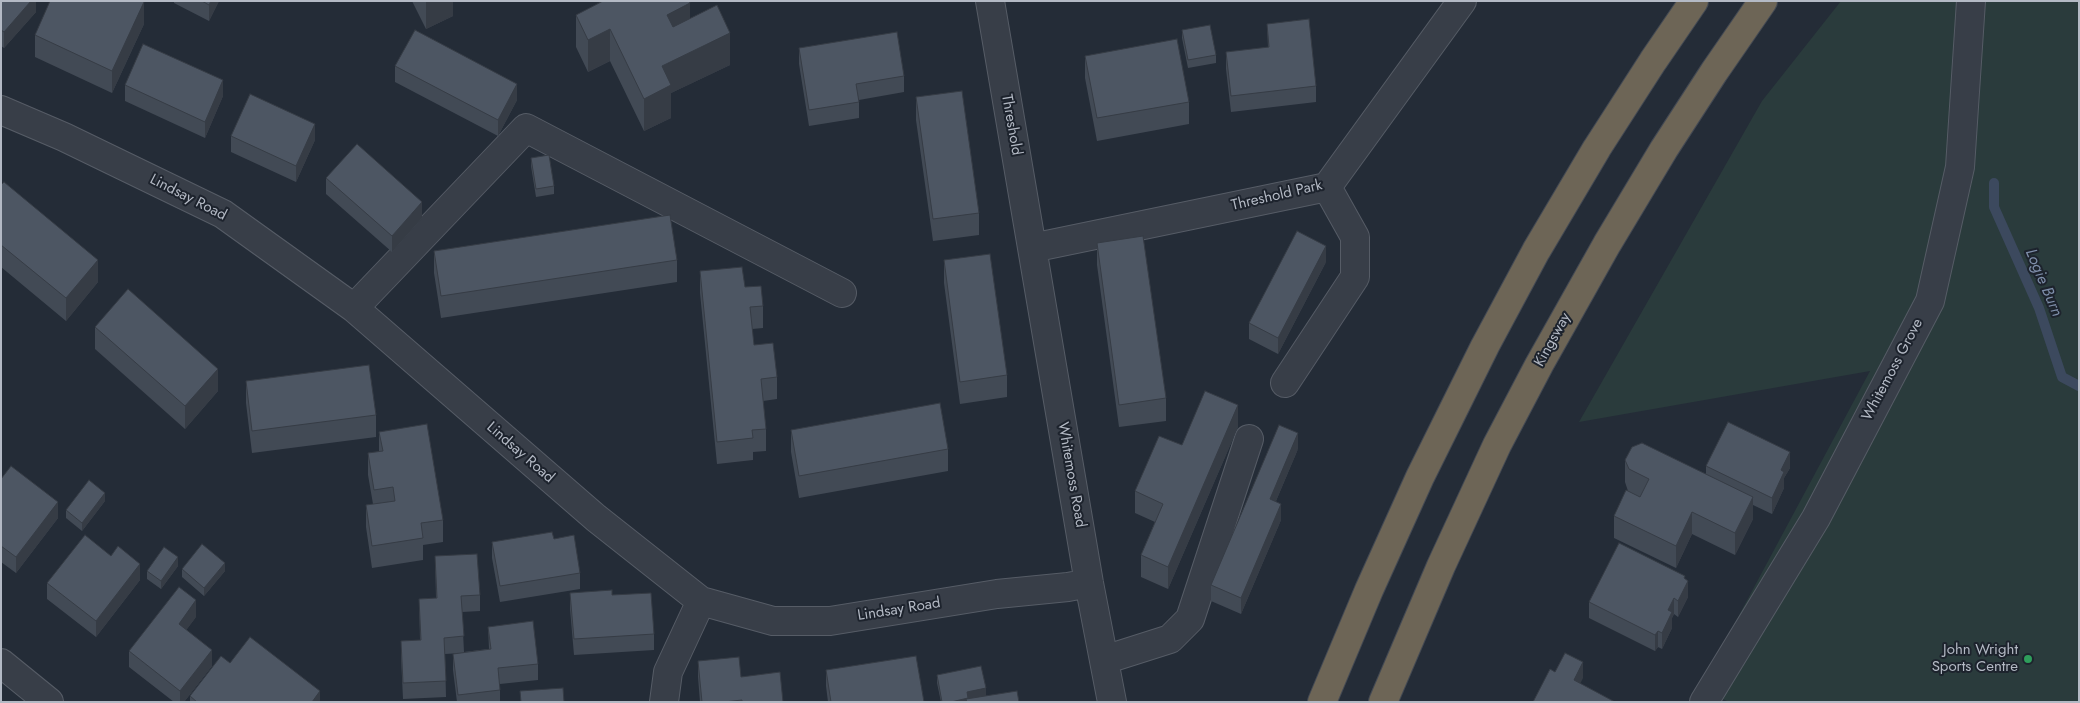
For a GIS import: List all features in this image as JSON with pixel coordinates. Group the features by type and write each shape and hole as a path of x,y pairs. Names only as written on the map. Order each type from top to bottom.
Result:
{"highway":[{"path":"1322,702 1369,590 1420,477 1485,346 1536,251 1597,148 1694,1"},
{"name":"Kingsway","path":"1383,702 1441,566 1497,446 1539,365 1607,244 1664,149 1763,1"}],"street":[{"name":"Threshold","path":"990,1 1032,248"},
{"name":"Threshold Park","path":"1032,248 1327,187 1462,1"},
{"name":"Whitemoss Grove","path":"1704,702 1816,518 1930,301 1960,167 1971,1"},
{"name":"Lindsay Road","path":"1,110 64,137 224,214 354,308 596,518 701,601 773,621 830,621 997,594 1089,583"},
{"path":"354,308 526,128 842,293"},
{"path":"1285,383 1355,277 1355,237 1327,187"},
{"name":"Whitemoss Road","path":"1032,248 1089,583 1112,702"},
{"path":"1104,660 1170,640 1190,619 1249,439"},
{"path":"664,702 668,672 701,601"},
{"path":"1,663 49,702"}],"shaded area":[{"path":"1841,1 2079,1 2079,702 1729,702 1700,688 1870,371 1579,422 1762,101"}],"building":[{"path":"1,1 31,1 4,32 1,30"},
{"path":"50,1 144,2 112,71 35,35"},
{"path":"202,1 211,1 209,5"},
{"path":"603,1 689,1 690,3 667,15 673,27 717,5 730,33 662,66 671,85 644,99 610,29 588,40 576,15"},
{"path":"1309,19 1316,86 1231,96 1226,52 1269,47 1267,24"},
{"path":"1210,25 1216,55 1188,60 1182,30"},
{"path":"415,30 517,84 498,120 395,66"},
{"path":"897,32 904,76 856,84 859,102 809,110 799,48"},
{"path":"1177,39 1189,102 1097,118 1085,56"},
{"path":"143,44 223,80 205,122 125,85"},
{"path":"962,91 979,213 933,219 916,97"},
{"path":"250,94 315,124 296,166 231,136"},
{"path":"357,144 422,202 392,236 326,178"},
{"path":"549,155 554,186 536,189 531,158"},
{"path":"4,182 98,260 66,298 1,245 1,185"},
{"path":"670,215 677,260 441,296 434,251"},
{"path":"1297,231 1326,246 1278,338 1249,323"},
{"path":"1143,236 1166,398 1119,405 1097,243"},
{"path":"990,254 1007,375 960,382 944,260"},
{"path":"742,267 745,287 761,286 763,306 750,307 754,345 773,343 777,377 761,379 766,429 752,430 753,438 717,442 700,271"},
{"path":"128,289 218,369 185,406 95,327"},
{"path":"369,365 376,415 252,431 246,381"},
{"path":"1205,391 1238,405 1168,567 1141,555 1163,504 1135,491 1159,436 1182,445"},
{"path":"940,403 948,449 799,476 791,430"},
{"path":"1728,422 1790,452 1781,470 1784,472 1772,498 1706,466"},
{"path":"427,424 443,520 421,523 423,538 372,546 366,505 395,501 393,487 374,490 368,453 383,451 379,432"},
{"path":"1279,425 1298,433 1270,499 1281,504 1241,598 1211,585"},
{"path":"1642,443 1753,497 1735,533 1692,512 1676,546 1614,516 1626,490 1640,497 1649,479 1629,469 1625,460 1632,447"},
{"path":"11,466 58,502 16,557 1,546 1,479"},
{"path":"89,480 105,493 82,523 66,510"},
{"path":"552,532 554,539 574,535 580,573 500,586 492,542"},
{"path":"85,535 111,556 118,546 140,564 96,621 47,583"},
{"path":"1619,543 1685,576 1684,578 1688,581 1678,601 1674,598 1668,610 1672,612 1662,633 1658,631 1655,635 1589,602"},
{"path":"202,544 225,563 204,588 182,569"},
{"path":"164,547 178,557 161,581 147,571"},
{"path":"477,554 480,595 461,596 464,636 444,638 446,681 403,683 401,641 421,640 419,599 437,598 435,556"},
{"path":"179,587 196,600 179,624 212,650 180,691 129,651"},
{"path":"612,590 612,595 651,593 654,634 574,639 570,593"},
{"path":"533,621 538,664 498,668 500,690 458,695 453,654 491,649 488,627"},
{"path":"250,637 320,691 312,702 197,702 190,696 221,656 230,663"},
{"path":"1565,653 1583,662 1574,680 1615,702 1533,702 1550,669 1555,672"},
{"path":"916,656 924,702 831,702 826,670"},
{"path":"739,657 741,677 780,672 783,702 742,702 742,700 702,702 698,661"},
{"path":"981,666 986,688 967,692 968,698 942,702 937,675"},
{"path":"563,688 564,702 521,702 520,691"},
{"path":"1017,691 1019,702 967,702 966,699"}],"waterway":[{"name":"Logie Burn","path":"1994,183 1994,207 2039,308 2062,377 2079,386"}],"place":[{"name":"John Wright Sports Centre","path":"2028,659"}]}
